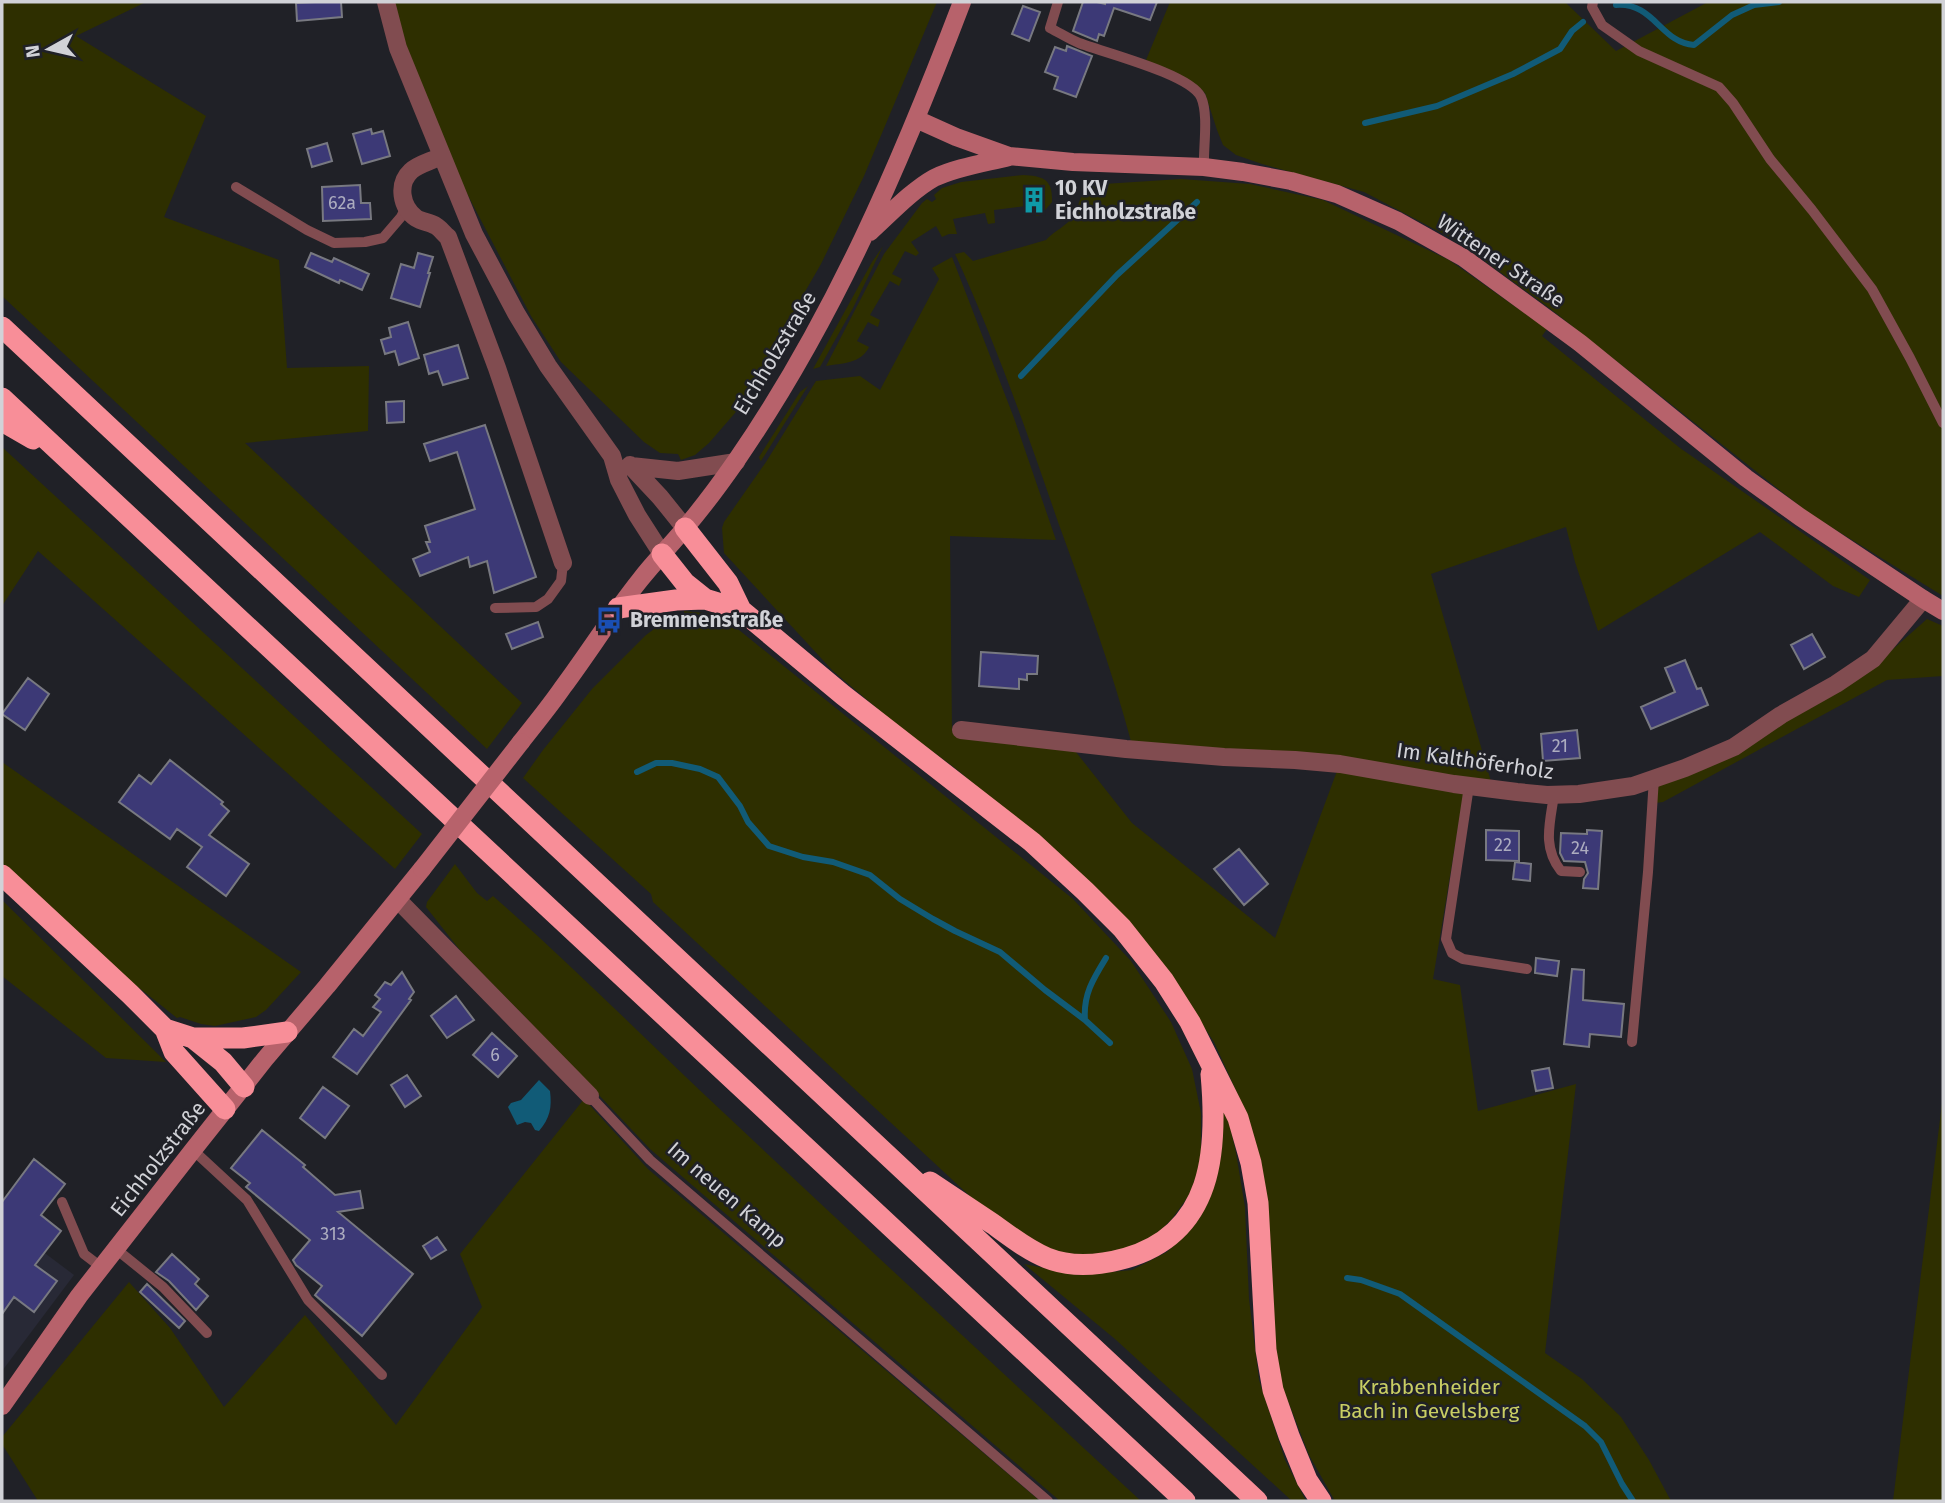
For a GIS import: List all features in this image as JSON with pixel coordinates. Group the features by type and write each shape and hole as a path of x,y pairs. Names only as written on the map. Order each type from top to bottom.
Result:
{"highway":[{"path":"2,327 1257,1501"},
{"path":"2,398 1185,1501"},
{"path":"2,421 64,456"},
{"path":"685,528 728,583 741,610"},
{"path":"662,554 685,583 705,599"},
{"path":"618,608 705,599 741,610 854,704 1032,842 1122,928 1164,981 1190,1022 1238,1118 1251,1163 1258,1203 1266,1350 1273,1390 1307,1480 1321,1501"},
{"path":"2,875 165,1029 174,1052 225,1109"},
{"path":"165,1029 193,1038 243,1038 287,1032"},
{"path":"193,1038 223,1062 244,1087"},
{"path":"876,1146 1024,1246 1049,1259 1080,1265 1108,1264 1140,1254 1162,1242 1187,1220 1205,1185 1212,1144 1214,1104 1209,1062"}],"main road":[{"name":"Eichholzstraße","path":"2,1406 102,1267 287,1032 398,900 562,689 641,578 685,528 736,462 822,321 865,236 916,119 962,2"},
{"name":"Wittener Straße","path":"916,119 1009,156 1073,162 1204,167 1243,172 1337,194 1398,220 1464,258 1580,343 1746,478 1800,517 1943,611"},
{"path":"865,236 934,178 1009,156"}],"street":[{"path":"386,2 398,48 474,234 548,366 612,456 619,480 662,554"},
{"path":"441,156 413,169 405,178 402,192 406,207 409,213 420,221 436,225 448,237 498,368 563,563"},
{"path":"612,456 631,466 685,528"},
{"path":"631,466 678,471 736,462"},
{"name":"Im Kalthöferholz","path":"961,730 1086,745 1340,764 1469,786 1554,795 1579,794 1633,786 1734,747 1872,659 1923,599"},
{"name":"Im neuen Kamp","path":"398,900 590,1096"}],"lane":[{"path":"1058,2 1051,28 1077,42 1158,70 1196,89 1205,108 1204,167"},
{"path":"1593,2 1592,7 1602,25 1639,51 1720,87 1770,159 1821,220 1872,289 1943,423"},
{"path":"236,187 307,230 334,243 365,242 383,238 406,207"},
{"path":"495,608 536,607 548,599 561,581 563,563"},
{"path":"1632,1042 1654,778"},
{"path":"1469,786 1446,939 1452,953 1464,960 1527,969"},
{"path":"1554,795 1548,839 1553,860 1561,871 1580,872"},
{"name":"Im neuen Kamp","path":"590,1096 650,1160 1048,1501"},
{"path":"193,1150 247,1200 308,1300 382,1375"},
{"path":"62,1202 84,1254 102,1267"},
{"path":"116,1249 163,1287 207,1333"}],"shaded area":[{"path":"2,1221 74,1275 2,1371"}],"green space":[{"path":"2,2 146,2 76,36 206,116 164,217 279,260 287,368 369,366 368,431 245,443 522,703 487,749 2,296"},
{"path":"394,2 937,2 864,176 821,264 735,413 695,455 681,460 678,454 660,453 644,442 561,362 531,316 461,182 406,50"},
{"path":"1170,2 1565,2 1616,51 1708,2 1943,2 1943,596 1810,514 1548,307 1459,242 1364,192 1236,155 1223,145 1205,93 1195,84 1146,60"},
{"path":"1023,175 1041,178 1051,188 1052,202 1041,215 1036,216 1034,205 994,210 995,223 988,224 985,213 953,219 957,234 942,237 936,226 911,242 919,253 916,256 905,251 892,274 902,279 899,286 890,281 870,315 880,320 878,327 868,322 857,341 869,347 866,353 850,362 826,366 884,254 922,203 927,199 932,202 936,199 934,195 942,188 961,182"},
{"path":"1181,179 1250,184 1323,200 1449,260 1547,329 1542,336 1680,448 1870,580 1859,597 1833,586 1760,532 1598,631 1566,527 1431,574 1492,785 1132,745 1098,633 1022,421 984,320 955,254 964,252 973,261 1046,240 1070,220 1088,185"},
{"path":"883,246 820,367 813,369 872,262"},
{"name":"Krabbenheider Bach in Gevelsberg","path":"952,257 1014,418 1056,540 950,536 952,732 1072,747 1132,823 1275,938 1337,771 1464,791 1433,979 1460,985 1478,1111 1576,1084 1545,1353 1582,1379 1621,1417 1671,1501 1335,1501 1309,1455 1279,1378 1252,1135 1238,1095 1214,1042 1169,975 1036,836 833,671 724,553 724,522 766,462 816,381 860,376 880,390 939,279 932,268"},
{"path":"808,386 761,461 759,457 800,392"},
{"path":"2,447 422,834 395,869 38,551 2,606"},
{"path":"684,611 713,614 739,630 1073,899 1131,961 1171,1022 1192,1069 1201,1113 1201,1161 1190,1194 1171,1220 1150,1240 1121,1252 1093,1257 1058,1253 1000,1224 653,902 651,894 523,778 592,689 646,635 661,624 684,617"},
{"path":"1927,619 1943,626 1943,676 1887,680 1663,802 1656,803 1656,787 1875,665"},
{"path":"2,762 301,972 266,1010 256,1017 215,1026 177,1018 123,975 2,863"},
{"path":"455,864 477,893 487,901 493,896 581,976 776,1162 1141,1501 1060,1501 650,1149 463,954 426,907"},
{"path":"2,900 166,1062 106,1058 2,976"},
{"path":"1943,1095 1943,1501 1893,1501"},
{"path":"584,1099 648,1169 1040,1501 38,1501 2,1444 2,1437 129,1282 170,1328 224,1407 305,1315 396,1425 482,1307 460,1254"},
{"path":"1221,1101 1230,1126 1245,1207 1249,1299 1259,1380 1285,1460 1306,1501 1292,1501 1115,1339 1024,1264 1079,1275 1132,1270 1167,1252 1194,1225"}],"water":[{"path":"539,1080 550,1091 551,1103 546,1122 539,1131 535,1130 531,1123 517,1125 508,1107 521,1100"}],"building":[{"path":"341,2 342,17 297,21 296,3"},
{"path":"1083,2 1157,2 1150,20 1114,8 1104,36 1099,34 1097,41 1073,31"},
{"path":"1023,6 1040,12 1029,41 1012,34"},
{"path":"1067,46 1092,56 1076,97 1054,89 1058,77 1045,72 1055,47 1066,51"},
{"path":"371,129 372,134 383,131 390,156 362,164 353,134"},
{"path":"327,143 332,161 312,167 307,149"},
{"path":"360,185 361,203 370,203 371,219 323,221 322,187"},
{"path":"311,253 332,262 334,258 369,274 362,290 340,280 339,283 305,267"},
{"path":"418,253 433,257 420,307 391,298 401,264 414,268"},
{"path":"408,322 419,358 399,365 395,351 385,354 381,340 391,337 389,328"},
{"path":"458,345 468,378 443,385 438,371 429,374 424,355"},
{"path":"404,401 404,422 387,423 386,402"},
{"path":"485,425 536,577 494,593 487,561 470,567 468,557 420,576 413,559 430,552 425,526 475,509 457,452 430,461 424,444"},
{"path":"538,622 543,637 512,649 506,634"},
{"path":"1812,634 1825,657 1804,669 1791,645"},
{"path":"981,652 1038,656 1037,674 1027,674 1027,680 1019,679 1019,689 979,686"},
{"path":"1685,660 1697,689 1701,688 1708,705 1651,729 1641,707 1675,692 1665,668"},
{"path":"28,678 49,694 25,730 2,714"},
{"path":"1577,730 1580,758 1543,761 1541,734"},
{"path":"170,760 223,802 221,804 229,811 209,835 249,864 226,896 187,867 202,847 177,829 170,839 119,802 139,775 151,784"},
{"path":"1486,830 1519,831 1519,861 1486,860"},
{"path":"1587,830 1602,831 1598,889 1583,888 1588,873 1585,862 1564,861 1560,853 1561,833 1587,834"},
{"path":"1239,849 1268,884 1244,905 1214,869"},
{"path":"1515,862 1531,864 1530,881 1513,879"},
{"path":"1536,958 1559,961 1557,976 1535,973"},
{"path":"1572,969 1584,970 1583,1000 1624,1004 1621,1037 1590,1034 1589,1047 1564,1044"},
{"path":"402,972 414,992 409,999 411,1000 357,1074 333,1057 354,1029 363,1036 381,1012 373,1007 380,999 375,995 385,982 391,985"},
{"path":"456,996 474,1020 447,1038 431,1016"},
{"path":"492,1033 517,1056 498,1077 473,1055"},
{"path":"1549,1068 1553,1088 1536,1091 1532,1071"},
{"path":"407,1075 421,1096 405,1107 391,1085"},
{"path":"323,1087 349,1106 325,1138 300,1118"},
{"path":"262,1130 305,1165 303,1167 335,1195 360,1191 363,1208 338,1212 413,1274 362,1336 315,1295 322,1286 293,1260 310,1240 246,1187 250,1183 231,1168"},
{"path":"34,1159 65,1184 41,1215 61,1231 35,1265 57,1281 34,1312 14,1297 2,1314 2,1202"},
{"path":"437,1237 446,1250 431,1259 423,1246"},
{"path":"172,1254 199,1279 195,1284 208,1296 196,1310 169,1281 156,1272"},
{"path":"147,1284 185,1321 179,1328 140,1292"}],"waterway":[{"path":"1616,5 1640,10 1673,37 1694,45 1732,15 1754,5 1779,2"},
{"path":"1365,123 1437,106 1513,74 1560,49 1572,31 1583,22"},
{"path":"1021,376 1117,275 1197,202"},
{"path":"637,772 656,763 672,763 700,769 718,777 740,806 748,822 769,846 803,857 833,862 870,875 900,899 933,919 1000,952 1110,1043"},
{"path":"1085,1020 1087,995 1106,958"},
{"path":"1347,1278 1361,1280 1400,1294 1585,1426 1601,1442 1633,1501"}],"place":[{"name":"10 KV Eichholzstraße","path":"1034,200"},
{"name":"Bremmenstraße","path":"609,620"}]}
